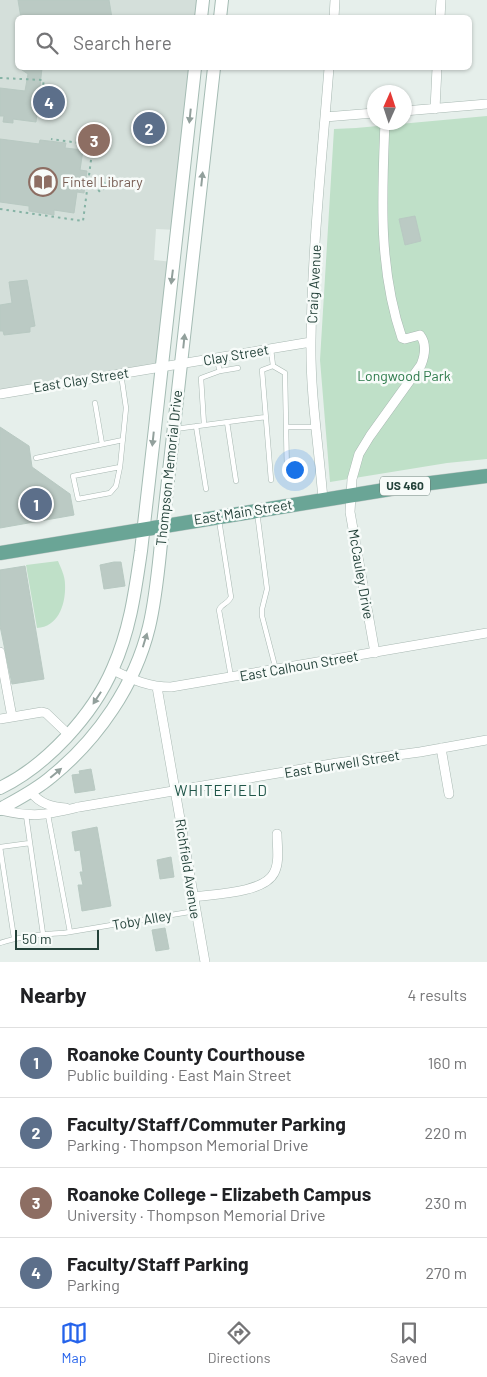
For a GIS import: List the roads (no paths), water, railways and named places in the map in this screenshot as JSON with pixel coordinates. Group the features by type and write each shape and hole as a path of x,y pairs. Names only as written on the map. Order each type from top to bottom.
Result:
{"main road":[{"path":"201,15 203,0"},
{"path":"220,15 222,0"},
{"name":"Thompson Memorial Drive","path":"0,788 47,756 69,735 98,697 113,670 125,639 131,616 144,529 195,70"},
{"name":"Thompson Memorial Drive","path":"0,810 51,778 71,760 105,722 130,678 142,651 149,627 163,525 214,70"},
{"name":"East Main Street","path":"0,552 415,485 487,476"}],"street":[{"path":"334,15 335,0"},
{"path":"440,15 441,0"},
{"name":"Craig Avenue","path":"323,500 311,342 312,283 329,70"},
{"path":"435,109 437,70"},
{"path":"412,110 487,104"},
{"path":"325,117 367,114"},
{"name":"McCauley Drive","path":"376,653 351,522 352,478 359,454 425,357 425,348 420,335 406,339 402,338 390,295 384,258 382,224 385,130"},
{"name":"Clay Street","path":"161,368 311,342"},
{"name":"East Clay Street","path":"0,394 161,368"},
{"name":"East Calhoun Street","path":"113,670 144,684 157,687 171,687 487,633"},
{"path":"0,652 12,717"},
{"name":"Richfield Avenue","path":"157,687 205,962"},
{"path":"0,719 42,712 46,713 69,735"},
{"name":"East Burwell Street","path":"31,792 41,802 49,806 79,807 337,763 487,740"},
{"path":"442,748 449,794"},
{"name":"East Burwell Street","path":"0,810 38,816 79,807"},
{"path":"193,897 254,888 268,881 274,874 277,865 277,834"}],"lane":[{"path":"271,349 273,366"},
{"path":"216,358 220,371"},
{"path":"271,480 262,370 273,366"},
{"path":"273,366 285,373 287,476"},
{"path":"204,425 201,378 220,371 238,368"},
{"path":"120,467 73,476 78,499 110,493 114,490 120,467 126,408 121,374"},
{"path":"95,403 102,444"},
{"path":"174,429 266,417"},
{"path":"227,422 236,481"},
{"path":"196,426 206,489"},
{"path":"286,427 317,427"},
{"path":"36,458 123,440"},
{"path":"257,510 267,589 262,616 276,670"},
{"path":"218,516 231,597 219,610 232,678"},
{"path":"26,815 43,934"},
{"path":"48,815 70,932"},
{"path":"14,938 0,847 30,844"},
{"name":"Toby Alley","path":"0,943 14,938 70,932 195,911"}],"place":[{"name":"Faculty/Staff Parking","path":"49,102"},
{"name":"Faculty/Staff/Commuter Parking","path":"149,128"},
{"name":"Roanoke College - Elizabeth Campus","path":"94,140"},
{"name":"Fintel Library","path":"43,182"},
{"name":"Roanoke County Courthouse","path":"36,504"}],"district":[{"name":"WHITEFIELD","path":"221,791"}],"park label":[{"name":"Longwood Park","path":"404,376"}]}
